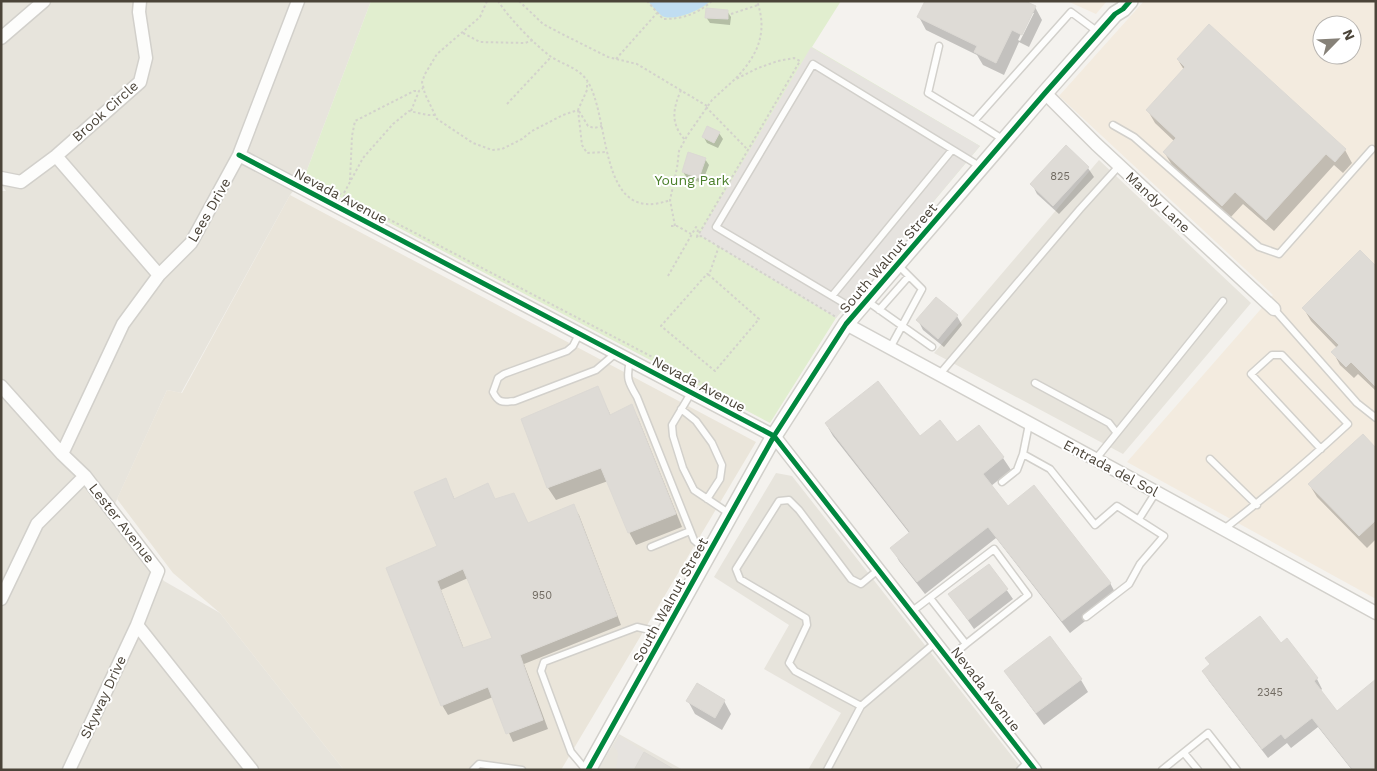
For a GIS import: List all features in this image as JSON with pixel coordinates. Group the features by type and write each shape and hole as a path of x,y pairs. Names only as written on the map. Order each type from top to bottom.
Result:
{"street":[{"path":"1,38 44,1"},
{"name":"Brook Circle","path":"56,156 140,82 146,58 139,12 140,1"},
{"name":"Lees Drive","path":"62,454 123,324 159,275 191,243 239,155 298,1"},
{"name":"South Walnut Street","path":"587,770 774,436 846,324 1045,93 1130,1"},
{"name":"Mandy Lane","path":"1045,93 1119,166 1274,309"},
{"name":"Nevada Avenue","path":"239,155 774,436 936,643 1028,767"},
{"path":"1,178 21,182 56,156 159,275"},
{"name":"Entrada del Sol","path":"846,324 1376,613"},
{"name":"Lester Avenue","path":"1,386 62,454 85,476 158,571 137,625"},
{"path":"1,599 37,524 85,476"},
{"path":"137,625 252,770"},
{"name":"Skyway Drive","path":"68,770 137,625"}],"lane":[{"path":"974,121 1071,12 1099,33"},
{"path":"940,46 928,93 1004,140"},
{"path":"932,347 879,310 832,296 716,227 812,64 980,168"},
{"path":"1113,125 1134,137 1259,248 1279,254 1372,149"},
{"path":"832,296 952,150"},
{"path":"939,375 1119,166"},
{"path":"890,348 922,289 897,264"},
{"path":"879,310 909,276"},
{"path":"1095,460 1223,301"},
{"path":"1274,309 1357,403 1376,418"},
{"path":"579,334 573,346 567,352 504,374 498,378 493,392 497,399 502,402 516,401 596,370 616,353"},
{"path":"1224,529 1321,449 1348,424 1282,355 1272,355 1251,374 1321,449"},
{"path":"630,360 626,375 629,384 694,540 708,553"},
{"path":"1035,383 1109,423 1116,432"},
{"path":"691,393 672,425 683,468 694,490 730,514"},
{"path":"681,409 696,421 712,443 722,465 720,479 707,499"},
{"path":"1002,482 1017,470 1024,454 1029,424"},
{"path":"1024,454 1050,469 1094,525 1117,506 1164,536 1140,564 1129,584 1086,617"},
{"path":"1210,460 1256,504"},
{"path":"1139,519 1156,492"},
{"path":"861,706 795,671 789,663 807,625 806,618 740,580 736,569 779,501 789,500 799,510 851,579 861,584 878,570"},
{"path":"651,547 690,531"},
{"path":"911,612 994,549 1028,595 948,659"},
{"path":"930,598 966,644"},
{"path":"587,770 571,752 541,671 544,662 637,627 664,633"},
{"path":"827,770 861,706 936,643"},
{"path":"1162,770 1208,733 1237,770"},
{"path":"1184,752 1198,770"},
{"path":"473,770 479,764 522,770"}],"path":[{"path":"487,1 480,17 437,54 425,74 422,82 423,88 437,119 473,144 492,150 502,149 563,115 578,110"},
{"path":"498,1 551,57 576,70 585,78 598,107 606,152 615,178 625,195 634,201 648,204 658,204 670,200"},
{"path":"520,1 543,24 608,57 637,64 681,90 707,107 748,150"},
{"path":"566,1 573,1"},
{"path":"646,1 663,19 684,17 697,13 712,1"},
{"path":"675,226 670,200 679,151 707,107 734,80 752,58 761,38 763,26 757,1"},
{"path":"731,14 758,5"},
{"path":"616,59 657,12"},
{"path":"462,33 480,42 525,43 533,40"},
{"path":"507,104 551,57"},
{"path":"697,238 800,61 794,58 778,61 758,68 734,80"},
{"path":"587,82 587,90 578,110 582,145 587,153 606,152"},
{"path":"350,181 352,136 355,121 423,88"},
{"path":"681,90 675,110 674,122 678,132 685,140"},
{"path":"411,111 419,91"},
{"path":"578,110 588,126 594,128 602,126"},
{"path":"336,206 363,158 393,124 409,111 428,115 435,114"},
{"path":"307,176 733,400"},
{"path":"671,226 691,234"},
{"path":"668,276 696,227 698,229 697,238"},
{"path":"697,238 701,236 719,246 846,324"},
{"path":"709,275 719,246"},
{"path":"706,274 709,275 759,319 715,371 661,326 706,274"}],"shaded area":[{"path":"1,1 371,1 304,178 290,195 181,393 167,390 108,519 164,581 220,613 344,770 1,770 1,191 6,191 1,184"},
{"path":"1067,1 1107,1 1096,14"},
{"path":"1144,1 1376,1 1376,599 1127,462 1273,295 1059,96"},
{"path":"811,47 980,146 836,318 699,235"},
{"path":"1099,160 1251,303 1123,454 934,353"},
{"path":"290,195 756,442 561,770 344,770 220,613 173,573 117,499 167,390 182,393"},
{"path":"776,473 792,476 1023,770 808,770 841,713 764,669 789,625 714,577"},
{"path":"619,734 683,770 598,770"},
{"path":"620,736 644,752 634,770 616,770 618,754 617,750 613,747"}],"green space":[{"name":"Young Park","path":"371,1 841,1 812,47 980,146 836,318 770,423 304,178"}],"water":[{"path":"648,1 710,1 694,11 680,16 667,17 662,16 656,11"}],"building":[{"path":"925,1 1025,1 1036,6 1022,35 1012,30 996,63 974,52 977,46 917,17"},
{"path":"706,8 728,10 728,19 705,18"},
{"path":"1209,24 1346,149 1335,162 1326,154 1266,220 1235,192 1222,206 1163,152 1176,138 1146,110 1185,67 1177,59"},
{"path":"707,126 720,132 714,143 702,137"},
{"path":"1066,145 1089,167 1053,206 1030,184"},
{"path":"688,152 706,158 699,178 682,172"},
{"path":"1360,250 1376,266 1376,387 1351,362 1346,367 1331,352 1339,345 1302,308"},
{"path":"936,297 958,315 938,339 916,320"},
{"path":"878,381 920,436 940,420 957,442 979,425 1004,457 983,474 1008,506 1034,485 1111,583 1062,621 988,527 917,582 890,548 910,532 825,423"},
{"path":"598,386 610,415 632,404 676,514 628,533 601,468 547,488 521,419"},
{"path":"1363,434 1376,448 1376,520 1359,536 1308,484"},
{"path":"446,478 454,499 488,483 495,499 514,493 528,523 574,504 617,616 520,655 543,720 506,734 488,687 441,706 386,568 437,546 414,492","holes":["463,569 492,638 463,648 437,581"]},
{"path":"989,564 1008,589 968,620 948,594"},
{"path":"1260,616 1281,643 1287,638 1318,678 1314,681 1337,711 1376,679 1376,770 1353,770 1312,718 1285,739 1281,734 1262,749 1202,671 1210,664 1205,658"},
{"path":"1050,636 1082,679 1036,713 1004,671"},
{"path":"697,683 725,700 715,718 686,701"},
{"path":"644,752 675,770 634,770"}],"cycle path":[{"path":"588,770 774,436 846,324 1045,93 1115,14 1130,1"},
{"path":"239,155 774,436 1035,770"}]}
